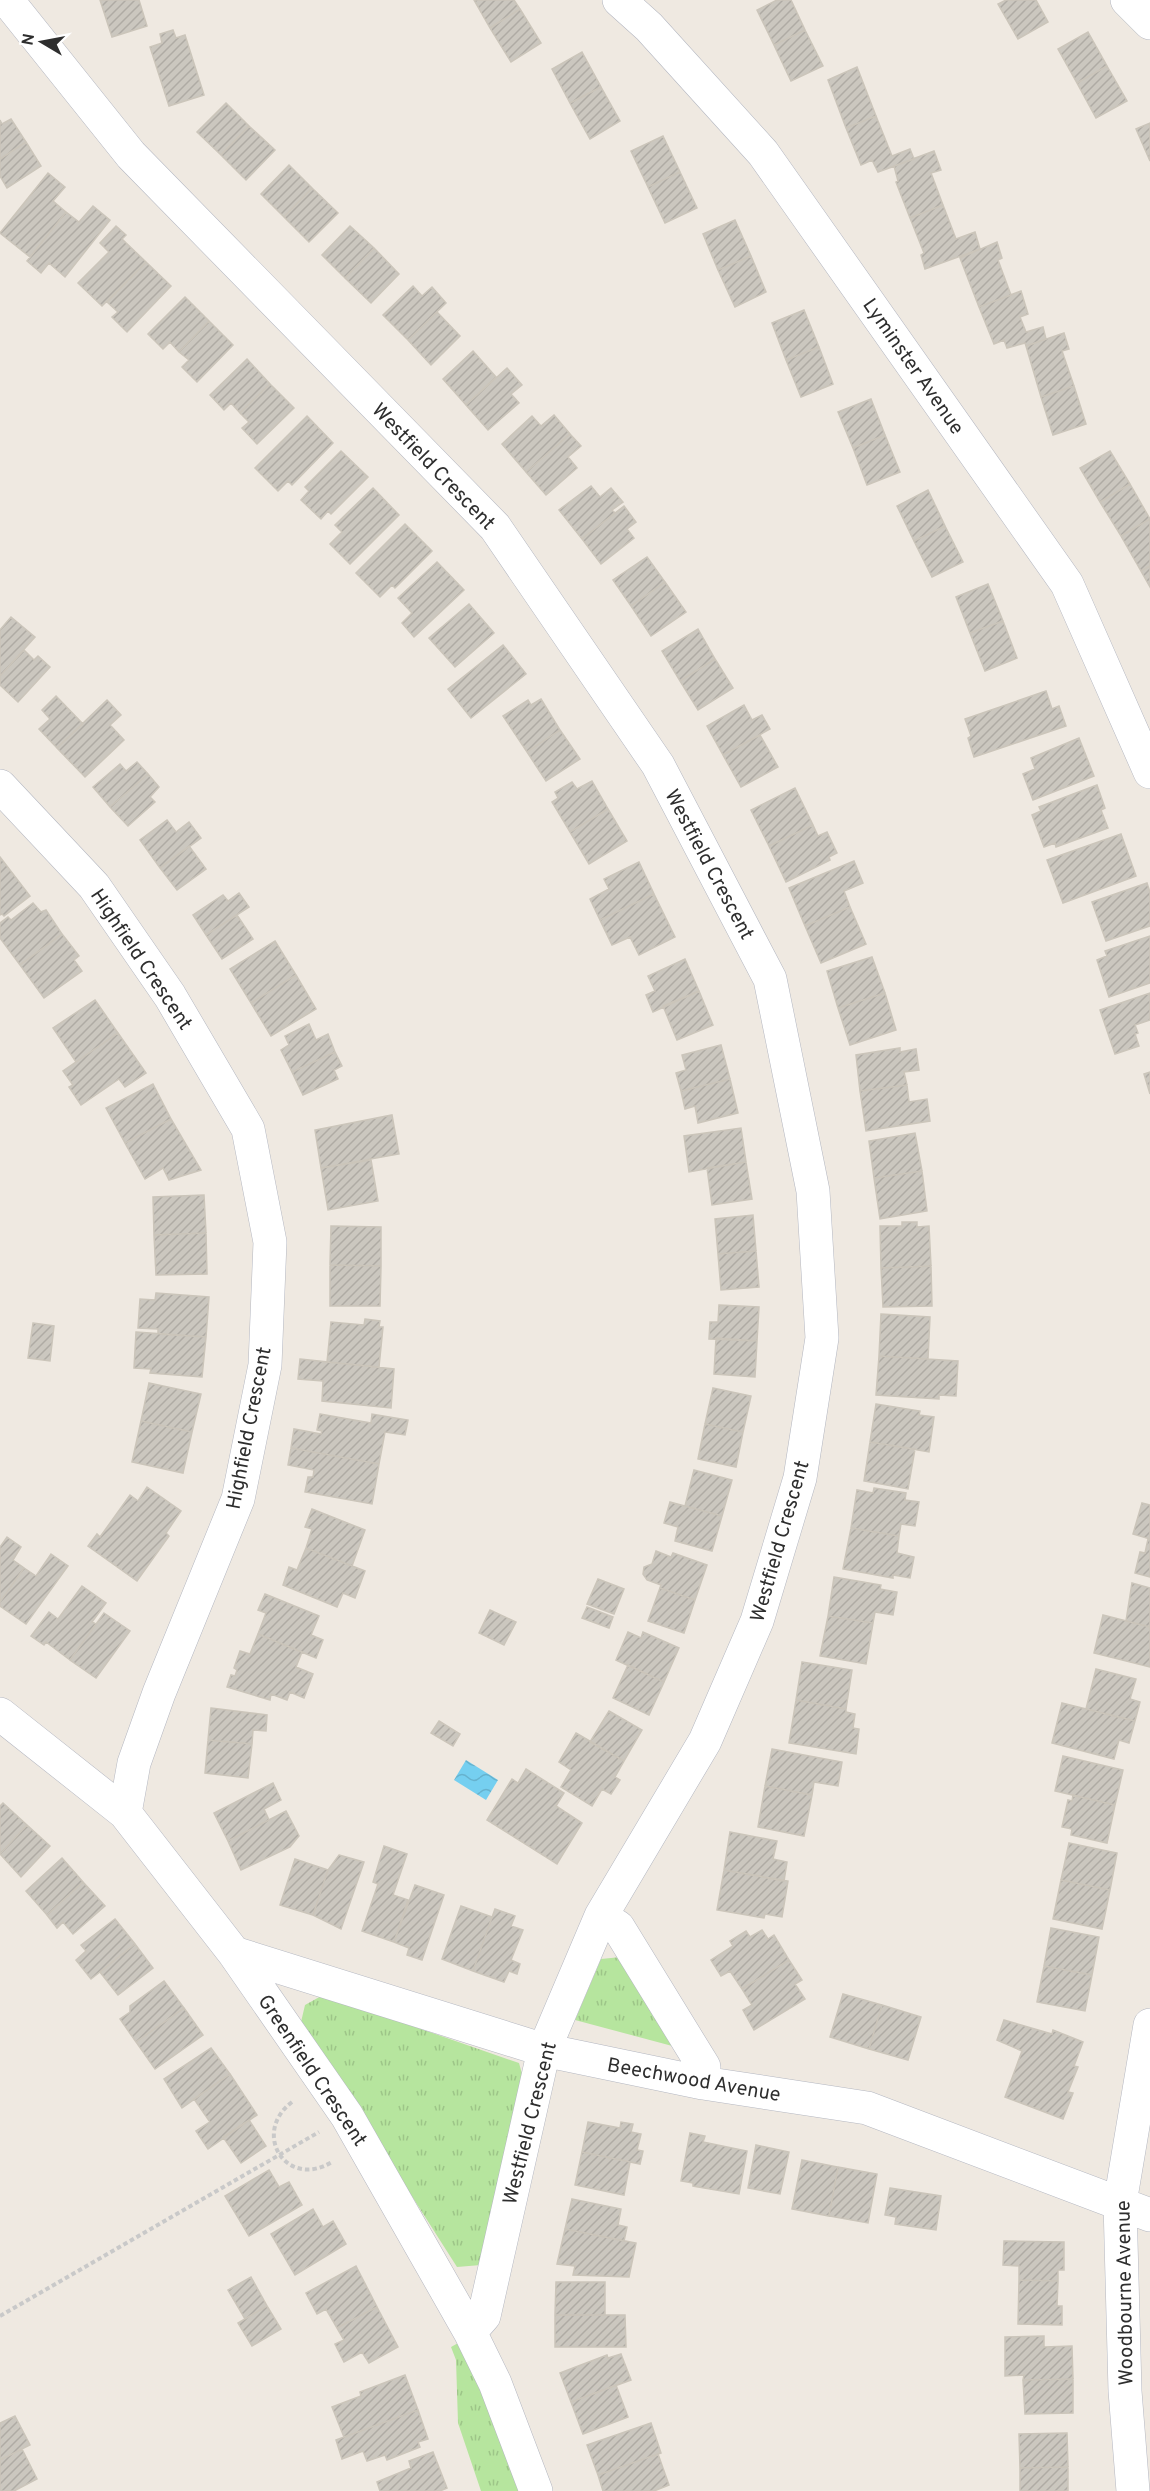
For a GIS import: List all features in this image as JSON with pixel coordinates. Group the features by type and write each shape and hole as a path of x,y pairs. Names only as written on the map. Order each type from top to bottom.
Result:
{"street":[{"name":"Westfield Crescent","path":"7,0 131,155 495,526 658,765 770,979 814,1202 822,1338 800,1478 757,1621 705,1742 601,1916 544,2050 484,2316 470,2332"},
{"name":"Lyminster Avenue","path":"619,0 649,27 763,153 1067,584 1150,772"},
{"path":"1127,0 1150,23"},
{"name":"Highfield Crescent","path":"0,786 94,886 170,996 248,1129 270,1242 265,1365 238,1499 159,1693 134,1763 125,1813"},
{"name":"Greenfield Crescent","path":"0,1714 125,1813 234,1953 347,2116 470,2332 495,2383 536,2491"},
{"path":"601,1916 618,1927 637,1957 704,2067 703,2083"},
{"name":"Beechwood Avenue","path":"234,1953 544,2050 703,2083 867,2108 1150,2215"},
{"name":"Woodbourne Avenue","path":"1133,2491 1125,2391 1120,2203 1150,2025"}],"path":[{"path":"292,2102 282,2110 275,2125 274,2141 279,2156 292,2167 307,2170 321,2169 332,2162"},
{"path":"0,2316 347,2116"}],"green space":[{"path":"621,1957 676,2047 575,2020 601,1959"},
{"path":"323,1995 519,2063 524,2081 481,2265 457,2267 301,2022 305,2005"},
{"path":"460,2342 525,2491 481,2491 458,2423 456,2360 451,2347"}],"water":[{"path":"466,1760 498,1780 486,1800 454,1780"}],"building":[{"path":"100,0 139,0 147,26 112,37"},
{"path":"474,0 514,0 520,9 490,28"},
{"path":"777,0 791,0 805,30 774,45 757,10"},
{"path":"1006,0 1036,0 1048,22 1018,39 998,4"},
{"path":"520,9 541,43 511,62 490,28"},
{"path":"173,30 176,38 185,35 204,95 169,106 150,47 162,43 160,34"},
{"path":"805,30 823,66 791,81 774,45"},
{"path":"1088,32 1107,66 1077,83 1058,49"},
{"path":"582,52 601,87 570,103 552,69"},
{"path":"1107,66 1127,101 1096,118 1077,83"},
{"path":"857,67 876,116 846,128 828,80"},
{"path":"601,87 620,121 590,139 570,103"},
{"path":"226,103 249,126 221,155 197,132"},
{"path":"876,116 892,156 910,149 914,159 878,172 872,160 861,165 846,128"},
{"path":"11,119 26,142 0,159 0,120 2,124"},
{"path":"1150,123 1150,161 1136,129"},
{"path":"249,126 275,150 246,180 221,155"},
{"path":"663,136 680,172 648,187 631,151"},
{"path":"26,142 41,166 7,188 0,176 0,159"},
{"path":"934,151 941,170 931,173 943,205 910,218 896,182 898,181 894,166"},
{"path":"289,165 312,188 284,217 261,194"},
{"path":"680,172 697,208 665,223 648,187"},
{"path":"48,173 65,187 53,201 66,212 30,257 0,233"},
{"path":"312,188 338,213 309,242 284,217"},
{"path":"943,205 956,239 975,232 980,249 925,269 921,255 924,253 910,218"},
{"path":"93,206 110,220 65,277 49,263 41,273 27,261 66,212 79,222"},
{"path":"735,220 751,256 718,270 703,234"},
{"path":"116,226 126,235 122,239 146,262 102,306 78,283 109,252 100,243"},
{"path":"350,226 374,248 345,278 322,255"},
{"path":"997,242 1002,258 998,260 1011,295 979,307 960,258"},
{"path":"374,248 399,274 371,303 345,278"},
{"path":"751,256 766,292 735,307 718,270"},
{"path":"146,262 171,286 127,332 112,317 118,312 107,302"},
{"path":"413,286 422,296 432,287 446,303 408,340 383,315"},
{"path":"1021,291 1028,314 1020,317 1026,332 1043,327 1046,339 1026,346 1025,343 1007,348 1004,340 994,344 979,307"},
{"path":"185,297 209,321 179,352 170,342 163,349 148,334"},
{"path":"804,310 819,347 786,360 772,323"},
{"path":"437,312 460,336 431,365 408,340"},
{"path":"209,321 233,345 197,382 182,367 189,360 179,352"},
{"path":"1064,333 1069,349 1062,351 1074,386 1041,397 1026,346"},
{"path":"819,347 833,384 801,397 786,360"},
{"path":"473,351 496,377 466,405 443,379"},
{"path":"247,359 270,384 240,413 231,403 224,410 210,395"},
{"path":"507,368 522,385 511,394 519,403 488,430 466,405"},
{"path":"270,384 294,408 257,444 242,428 249,422 240,413"},
{"path":"1074,386 1086,424 1053,435 1041,397"},
{"path":"871,399 885,435 853,448 838,412"},
{"path":"554,415 570,434 526,472 502,444 532,416 541,426"},
{"path":"307,416 333,443 292,485 288,481 278,491 255,468"},
{"path":"570,434 581,446 568,457 577,468 546,495 526,472"},
{"path":"885,435 900,472 867,485 853,448"},
{"path":"341,451 368,477 331,514 328,511 321,519 301,500 309,491 305,487"},
{"path":"1110,451 1130,484 1100,502 1080,468"},
{"path":"1130,484 1150,519 1121,536 1100,502"},
{"path":"591,486 600,497 611,488 623,502 612,510 615,513 582,539 559,510"},
{"path":"373,488 399,515 350,564 330,544 342,532 335,525"},
{"path":"928,490 945,526 914,541 897,506"},
{"path":"624,506 636,522 627,529 634,538 601,564 582,539"},
{"path":"1150,519 1150,566 1141,571 1121,536"},
{"path":"405,524 432,551 395,588 392,585 380,597 356,573"},
{"path":"945,526 963,562 932,577 914,541"},
{"path":"647,557 665,582 631,606 613,580"},
{"path":"437,562 464,590 414,637 402,623 412,613 398,598"},
{"path":"1150,566 1150,587 1141,571"},
{"path":"665,582 686,612 651,636 631,606"},
{"path":"988,584 1003,621 970,633 956,597"},
{"path":"469,604 494,633 455,667 429,638"},
{"path":"11,617 35,637 0,676 0,630"},
{"path":"1003,621 1017,658 985,671 970,633"},
{"path":"698,629 715,659 680,681 662,651"},
{"path":"503,645 526,674 471,718 448,689"},
{"path":"24,650 34,660 38,656 50,667 18,702 0,685 0,676"},
{"path":"715,659 733,688 698,710 680,681"},
{"path":"1046,691 1052,709 1059,706 1066,726 974,757 968,738 971,736 965,719"},
{"path":"56,696 83,724 57,748 39,729 50,719 42,710"},
{"path":"541,699 560,730 527,752 503,716 528,700 531,705"},
{"path":"107,700 121,715 110,725 124,740 85,777 57,748"},
{"path":"744,705 752,720 762,715 770,729 723,755 707,726"},
{"path":"560,730 580,759 546,781 527,752"},
{"path":"760,735 778,767 741,787 723,755"},
{"path":"1079,738 1094,776 1033,800 1023,774 1035,769 1031,758"},
{"path":"137,762 148,774 110,807 93,787 120,764 126,771"},
{"path":"148,774 159,787 150,797 155,802 128,826 110,807"},
{"path":"592,781 608,809 570,832 552,802 558,798 555,792 572,782 577,789"},
{"path":"1097,785 1105,808 1101,810 1108,828 1056,847 1055,843 1044,847 1032,815 1041,811 1039,807"},
{"path":"795,788 813,825 769,846 751,810"},
{"path":"608,809 627,841 589,864 570,832"},
{"path":"167,820 176,832 189,822 201,838 160,868 140,840"},
{"path":"813,825 818,836 827,832 837,853 829,857 830,860 786,882 769,846"},
{"path":"1121,834 1136,876 1063,903 1047,860"},
{"path":"189,846 206,869 177,890 160,868"},
{"path":"0,857 30,896 4,916 0,915"},
{"path":"854,861 863,883 844,891 850,907 805,926 789,888"},
{"path":"639,862 654,894 600,920 590,899 609,889 604,879"},
{"path":"1147,883 1150,892 1150,926 1106,941 1092,902"},
{"path":"239,893 249,907 206,935 193,915 223,895 228,901"},
{"path":"654,894 675,937 639,955 630,937 612,945 600,920"},
{"path":"33,903 41,912 46,910 62,934 20,965 0,938 0,923 8,917 11,920"},
{"path":"850,907 866,944 821,963 805,926"},
{"path":"237,915 253,939 222,959 206,935"},
{"path":"62,934 79,956 74,960 82,971 44,998 20,965"},
{"path":"1150,936 1150,983 1109,997 1097,960 1107,956 1105,951"},
{"path":"275,941 296,975 251,1003 230,969"},
{"path":"872,957 885,993 838,1008 827,971"},
{"path":"685,959 699,991 653,1012 646,995 655,991 648,976"},
{"path":"296,975 316,1009 271,1036 251,1003"},
{"path":"699,991 713,1025 677,1040 663,1006"},
{"path":"885,993 896,1030 850,1045 838,1008"},
{"path":"1150,993 1150,1020 1135,1025 1139,1046 1115,1054 1100,1010"},
{"path":"95,1000 118,1033 76,1062 53,1028"},
{"path":"309,1024 316,1040 328,1034 335,1052 292,1072 281,1050 289,1045 285,1036"},
{"path":"118,1033 146,1073 125,1087 119,1079 81,1105 69,1087 73,1085 63,1071"},
{"path":"721,1045 730,1079 681,1091 676,1073 686,1070 682,1055"},
{"path":"900,1048 900,1052 916,1049 919,1070 904,1072 907,1085 860,1091 856,1055"},
{"path":"335,1052 342,1066 334,1070 338,1079 303,1095 292,1072"},
{"path":"1150,1072 1150,1094 1144,1074"},
{"path":"730,1079 738,1113 698,1123 695,1106 685,1109 681,1091"},
{"path":"153,1084 171,1119 125,1143 106,1108"},
{"path":"907,1085 909,1102 927,1099 930,1121 866,1131 860,1091"},
{"path":"392,1115 399,1154 321,1168 315,1130"},
{"path":"171,1119 201,1170 169,1180 163,1168 145,1179 125,1143"},
{"path":"741,1128 746,1162 689,1172 684,1136"},
{"path":"915,1133 922,1171 874,1178 869,1141"},
{"path":"371,1160 378,1201 328,1210 321,1168"},
{"path":"746,1162 752,1199 712,1205 707,1168"},
{"path":"922,1171 927,1211 880,1219 874,1178"},
{"path":"204,1195 206,1233 154,1235 153,1197"},
{"path":"753,1215 756,1251 718,1254 715,1219"},
{"path":"902,1222 917,1222 917,1227 929,1226 931,1266 881,1268 880,1226 902,1226"},
{"path":"331,1226 381,1227 381,1266 330,1265"},
{"path":"206,1233 207,1274 156,1275 154,1235"},
{"path":"756,1251 759,1287 721,1290 718,1254"},
{"path":"330,1265 381,1266 380,1306 330,1306"},
{"path":"931,1266 932,1306 883,1307 881,1268"},
{"path":"156,1293 209,1297 206,1337 158,1334 158,1329 138,1328 140,1299 155,1300"},
{"path":"719,1305 759,1307 757,1341 709,1339 710,1322 718,1322"},
{"path":"881,1314 930,1317 928,1359 879,1356"},
{"path":"365,1319 380,1321 379,1327 383,1327 379,1367 327,1362 331,1322 364,1325"},
{"path":"33,1323 54,1326 50,1361 28,1358"},
{"path":"136,1332 206,1337 202,1377 150,1373 151,1369 134,1368"},
{"path":"716,1338 757,1341 755,1377 714,1374"},
{"path":"879,1356 958,1361 956,1396 939,1395 939,1399 876,1395"},
{"path":"300,1359 394,1369 391,1408 322,1401 323,1381 298,1379"},
{"path":"149,1383 201,1394 192,1432 141,1421"},
{"path":"713,1388 751,1396 743,1432 705,1424"},
{"path":"876,1404 920,1411 919,1415 934,1417 929,1452 870,1442"},
{"path":"320,1414 371,1423 372,1414 408,1420 405,1435 385,1432 379,1464 291,1448 294,1429 321,1434 322,1431 317,1430"},
{"path":"141,1421 192,1432 183,1473 132,1462"},
{"path":"705,1424 743,1432 736,1467 698,1459"},
{"path":"870,1442 915,1449 908,1489 864,1481"},
{"path":"291,1448 379,1464 372,1504 305,1492 308,1477 313,1477 314,1470 288,1465"},
{"path":"694,1470 732,1480 722,1516 685,1506"},
{"path":"147,1487 181,1511 166,1533 169,1536 137,1581 88,1546 97,1534 100,1537 130,1495 138,1501"},
{"path":"874,1488 906,1493 905,1500 919,1502 915,1526 901,1524 899,1536 851,1528 857,1490 873,1493"},
{"path":"670,1502 722,1516 712,1551 675,1541 678,1527 664,1523"},
{"path":"1142,1503 1150,1505 1150,1539 1133,1534"},
{"path":"312,1509 365,1530 352,1566 306,1548 312,1529 305,1527"},
{"path":"851,1528 899,1536 897,1553 914,1557 910,1578 893,1575 893,1578 843,1569"},
{"path":"7,1537 21,1547 13,1560 24,1568 0,1602 0,1547"},
{"path":"1148,1539 1150,1539 1150,1577 1135,1573 1140,1552 1145,1553"},
{"path":"306,1548 365,1571 355,1598 343,1593 337,1607 283,1585 289,1567 297,1570"},
{"path":"656,1551 671,1557 673,1553 707,1565 695,1600 660,1588 661,1585 647,1580 643,1574 644,1567 652,1564"},
{"path":"51,1554 68,1566 26,1624 0,1606 0,1602 24,1568 36,1576"},
{"path":"834,1577 881,1585 880,1589 897,1592 893,1615 875,1612 873,1623 828,1616"},
{"path":"598,1579 624,1589 614,1614 587,1604"},
{"path":"1132,1583 1150,1588 1150,1627 1126,1621"},
{"path":"82,1586 106,1603 92,1622 96,1624 70,1660 46,1642 44,1645 31,1636 49,1612 58,1619"},
{"path":"660,1588 695,1600 684,1633 648,1621"},
{"path":"265,1594 319,1616 311,1635 323,1640 316,1658 258,1634 266,1613 258,1610"},
{"path":"587,1607 613,1617 609,1628 582,1618"},
{"path":"490,1610 516,1622 504,1645 479,1633"},
{"path":"104,1613 130,1631 96,1678 70,1660"},
{"path":"1103,1615 1150,1627 1150,1667 1094,1653"},
{"path":"828,1616 873,1623 866,1664 820,1656"},
{"path":"628,1632 641,1638 643,1632 679,1648 664,1682 616,1660"},
{"path":"258,1634 302,1652 296,1667 313,1674 304,1698 290,1692 287,1700 271,1694 270,1700 227,1687 231,1675 235,1676 237,1670 234,1668 240,1651 250,1654"},
{"path":"802,1662 852,1670 846,1709 796,1700"},
{"path":"628,1665 664,1682 649,1715 613,1698"},
{"path":"1096,1669 1136,1679 1130,1699 1140,1702 1135,1721 1086,1709"},
{"path":"796,1700 846,1709 846,1712 855,1714 853,1728 859,1729 856,1754 789,1743"},
{"path":"1062,1703 1135,1721 1129,1743 1119,1740 1114,1759 1052,1743"},
{"path":"211,1708 267,1715 266,1731 253,1730 252,1744 208,1740"},
{"path":"609,1711 642,1730 624,1761 590,1742"},
{"path":"439,1721 460,1734 453,1746 431,1733"},
{"path":"576,1733 624,1761 615,1777 620,1780 611,1794 602,1789 592,1806 561,1787 571,1770 559,1762"},
{"path":"208,1740 252,1744 248,1778 205,1773"},
{"path":"772,1749 842,1762 838,1786 814,1782 812,1795 765,1786"},
{"path":"1063,1756 1123,1770 1115,1805 1055,1791"},
{"path":"526,1769 564,1793 556,1806 582,1823 557,1864 487,1820 512,1779 518,1783"},
{"path":"273,1783 281,1800 264,1809 269,1820 228,1841 214,1813"},
{"path":"765,1786 812,1795 804,1836 758,1827"},
{"path":"1073,1795 1115,1805 1107,1843 1071,1835 1072,1829 1062,1827 1068,1800 1072,1801"},
{"path":"3,1803 27,1825 0,1854 0,1806"},
{"path":"286,1811 299,1836 290,1847 241,1870 228,1841"},
{"path":"27,1825 50,1846 21,1877 0,1854"},
{"path":"730,1832 777,1841 773,1859 787,1862 784,1881 724,1870"},
{"path":"1069,1843 1117,1853 1110,1890 1061,1880"},
{"path":"384,1846 407,1854 393,1895 408,1900 394,1942 362,1931 378,1884 373,1882"},
{"path":"339,1855 364,1862 341,1929 313,1915 328,1870"},
{"path":"62,1858 83,1882 47,1915 26,1891"},
{"path":"295,1859 328,1870 313,1915 280,1905"},
{"path":"724,1870 788,1881 782,1917 765,1914 764,1918 717,1910"},
{"path":"1061,1880 1110,1890 1102,1929 1053,1919"},
{"path":"83,1882 105,1906 73,1934 63,1922 57,1928 47,1915"},
{"path":"415,1885 444,1895 422,1960 407,1955 409,1948 394,1942"},
{"path":"461,1906 492,1917 473,1971 442,1959"},
{"path":"495,1909 515,1916 511,1926 523,1930 511,1960 520,1964 517,1974 509,1971 504,1982 473,1971"},
{"path":"115,1919 135,1944 91,1979 76,1960 86,1951 81,1945"},
{"path":"1051,1928 1099,1937 1092,1975 1044,1966"},
{"path":"762,1930 768,1939 774,1935 789,1960 742,1989 730,1971 721,1976 711,1960 733,1946 730,1941 746,1931 750,1937"},
{"path":"135,1944 153,1968 118,1995 100,1972"},
{"path":"789,1960 802,1980 795,1984 805,1999 754,2030 743,2010 752,2005 742,1989"},
{"path":"1044,1966 1092,1975 1085,2011 1037,2002"},
{"path":"164,1981 184,2008 136,2042 120,2019 130,2012 130,2006"},
{"path":"843,1994 882,2005 869,2049 830,2037"},
{"path":"882,2005 921,2017 908,2060 869,2049"},
{"path":"184,2008 203,2035 155,2069 136,2042"},
{"path":"1004,2020 1052,2034 1053,2030 1083,2042 1074,2066 1078,2067 1068,2092 1073,2093 1063,2119 1005,2097 1022,2051 997,2040"},
{"path":"211,2048 230,2074 182,2108 164,2079"},
{"path":"230,2074 257,2115 208,2149 196,2131 210,2122 194,2099"},
{"path":"249,2120 266,2146 241,2163 223,2137"},
{"path":"588,2122 620,2128 621,2122 633,2124 631,2132 641,2134 637,2150 643,2151 640,2164 582,2152"},
{"path":"690,2133 705,2136 703,2142 747,2151 739,2194 693,2186 693,2183 681,2181"},
{"path":"756,2145 789,2152 780,2194 748,2188"},
{"path":"582,2152 630,2162 624,2195 575,2185"},
{"path":"802,2160 838,2167 829,2216 792,2209"},
{"path":"838,2167 877,2174 868,2223 829,2216"},
{"path":"269,2170 279,2187 289,2182 302,2205 249,2236 225,2196"},
{"path":"890,2188 941,2196 936,2230 895,2224 896,2217 885,2215"},
{"path":"572,2199 621,2209 618,2225 627,2227 624,2241 565,2229"},
{"path":"313,2209 323,2227 333,2221 346,2244 295,2275 271,2234"},
{"path":"565,2229 636,2243 629,2277 573,2275 575,2266 557,2264"},
{"path":"1004,2241 1064,2242 1064,2270 1058,2270 1058,2281 1019,2280 1019,2266 1003,2265"},
{"path":"356,2266 377,2307 337,2328 326,2309 317,2314 306,2293"},
{"path":"251,2277 267,2306 245,2319 228,2290"},
{"path":"1019,2280 1058,2281 1057,2306 1062,2306 1062,2325 1018,2324"},
{"path":"556,2282 605,2282 605,2315 555,2315"},
{"path":"267,2306 281,2329 252,2346 238,2323"},
{"path":"377,2307 398,2347 369,2363 362,2352 344,2362 335,2344 344,2340 337,2328"},
{"path":"555,2315 625,2315 626,2347 555,2347"},
{"path":"1044,2336 1044,2347 1072,2346 1073,2379 1023,2380 1024,2375 1005,2376 1005,2337"},
{"path":"621,2354 631,2380 571,2402 560,2373 607,2355 608,2358"},
{"path":"405,2375 418,2410 344,2437 332,2407 361,2396 360,2392"},
{"path":"1073,2379 1073,2413 1025,2414 1023,2380"},
{"path":"616,2385 628,2417 583,2434 571,2402"},
{"path":"418,2410 428,2439 418,2442 420,2447 387,2460 385,2455 367,2461 363,2451 342,2459 336,2440"},
{"path":"15,2416 30,2445 0,2460 0,2423"},
{"path":"651,2423 661,2453 598,2475 587,2445"},
{"path":"1067,2433 1068,2467 1020,2468 1019,2434"},
{"path":"22,2449 37,2479 14,2491 0,2491 0,2460"},
{"path":"433,2452 447,2488 440,2491 380,2491 377,2482 411,2468 409,2461"},
{"path":"658,2454 669,2485 654,2491 603,2491 598,2475"},
{"path":"1068,2467 1068,2491 1020,2491 1020,2468"}]}
